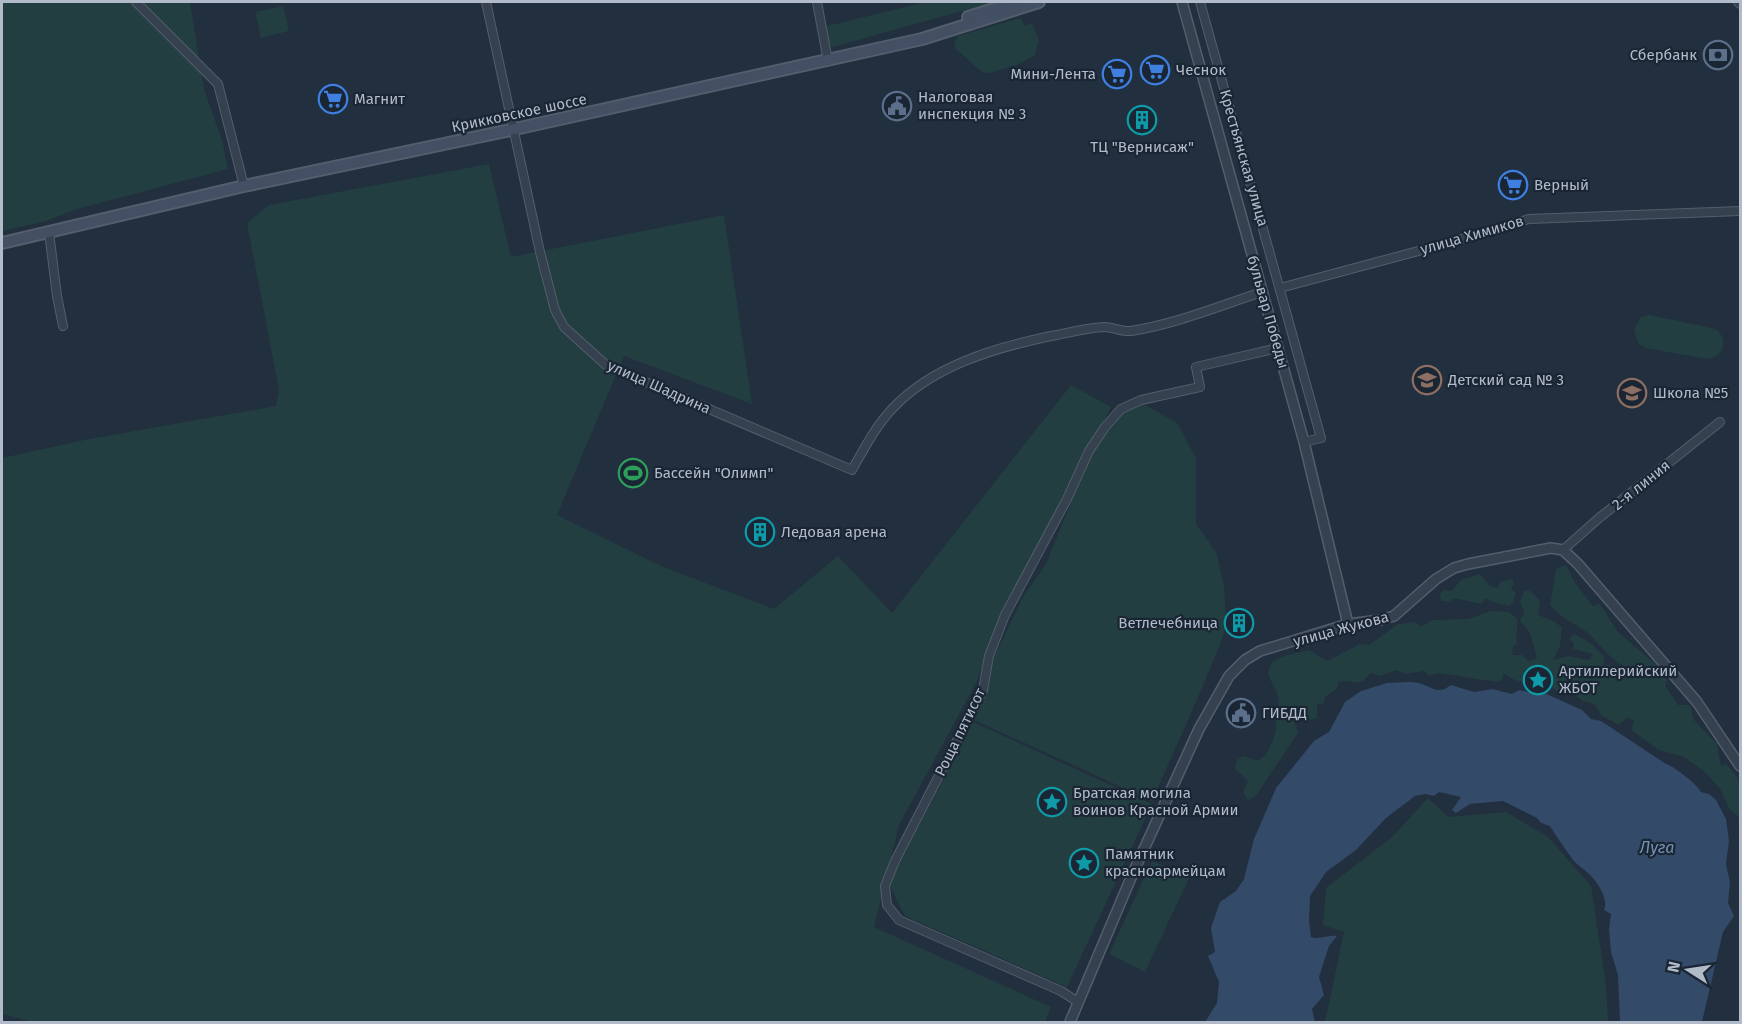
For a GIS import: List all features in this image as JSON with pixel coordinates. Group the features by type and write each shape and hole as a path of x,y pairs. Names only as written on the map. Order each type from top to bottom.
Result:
{"main road":[{"name":"Крикковское шоссе","path":"2,243 243,183 922,39 1023,3 1039,2"},
{"path":"2,239 243,183"}],"street":[{"path":"136,2 218,84 243,183"},
{"name":"улица Шадрина","path":"486,2 515,126 540,252 555,310 564,327 606,365 852,470 876,429 893,408 922,384 967,360 1020,343 1072,332 1106,327 1129,331 1177,320 1262,292"},
{"path":"817,2 827,58"},
{"name":"бульвар Победы","path":"1182,2 1304,442 1348,624"},
{"name":"Крестьянская улица","path":"1200,2 1321,438 1304,442"},
{"name":"улица Химиков","path":"1280,288 1529,219 1740,212"},
{"path":"49,232 63,326"},
{"name":"Роща пятисот","path":"1078,1002 1061,991 899,920 886,905 885,886 895,861 983,690 989,656 1005,615 1089,451 1105,427 1121,409 1141,400 1200,387 1196,367 1278,348"},
{"name":"2-я линия","path":"1563,550 1599,518 1720,422"},
{"name":"улица Жукова","path":"1070,1023 1133,873 1199,729 1229,676 1245,660 1260,651 1348,624 1394,616 1436,579 1454,568 1537,550 1551,548 1563,550"},
{"path":"1563,550 1578,564 1697,702 1740,766"}],"green space":[{"path":"2,2 190,2 204,89 223,143 228,169 77,209 46,221 2,231"},
{"path":"926,2 994,2 833,47 826,41 823,27"},
{"path":"283,6 289,31 261,38 255,12"},
{"path":"1021,18 1024,26 1032,23 1039,40 1035,55 1019,64 990,73 982,72 956,49 954,42 958,36"},
{"path":"489,164 511,257 724,215 752,404 624,356 557,515 661,566 774,609 838,556 892,613 1071,385 1111,407 1005,615 976,683 899,825 874,927 1051,1007 1045,1022 32,1022 2,1014 2,458 89,439 276,406 279,390 247,223 269,205"},
{"path":"1650,315 1716,329 1722,338 1721,352 1707,359 1646,348 1638,343 1634,330 1641,317"},
{"path":"1143,404 1177,423 1196,458 1196,524 1217,554 1224,587 1226,622 1223,637 1152,801 974,720 988,689 993,659 1023,597 1046,564 1082,475 1100,441 1124,410"},
{"path":"1566,565 1575,583 1593,606 1600,604 1617,631 1662,670 1667,681 1665,686 1678,705 1690,705 1694,720 1717,744 1721,766 1726,764 1740,780 1740,828 1738,816 1729,809 1721,790 1705,772 1684,757 1659,750 1631,730 1634,721 1628,717 1619,725 1602,716 1594,704 1583,701 1566,688 1556,691 1551,685 1538,686 1532,679 1520,681 1503,673 1503,679 1497,682 1438,673 1429,676 1424,671 1405,674 1397,670 1380,676 1371,673 1363,681 1354,683 1338,682 1337,689 1325,697 1324,703 1317,705 1317,718 1310,720 1302,716 1295,724 1298,733 1255,797 1248,800 1243,792 1248,781 1235,769 1235,764 1243,756 1255,760 1261,759 1271,746 1276,728 1274,715 1279,703 1268,672 1273,661 1287,655 1309,650 1327,661 1360,644 1369,645 1398,624 1416,622 1420,627 1433,620 1468,619 1491,611 1509,612 1517,618 1517,643 1513,647 1512,655 1522,655 1528,661 1537,658 1530,633 1520,621 1524,611 1520,602 1524,591 1530,591 1540,600 1538,615 1562,627 1560,646 1553,660 1568,656 1589,660 1593,654 1573,649 1574,644 1569,638 1575,634 1592,644 1605,658 1603,665 1610,664 1616,677 1631,674 1631,669 1613,658 1588,633 1563,617 1550,605 1556,569"},
{"path":"1480,574 1490,586 1497,588 1501,582 1512,579 1514,583 1511,590 1516,593 1513,602 1509,606 1492,602 1486,598 1481,604 1454,598 1450,602 1441,601 1440,595 1443,590 1452,591 1461,580"},
{"path":"973,722 1152,804 1067,987 905,916 889,884"},
{"path":"1428,798 1448,817 1506,812 1548,837 1591,886 1606,984 1608,1022 1325,1022 1344,932 1323,925 1326,888 1392,837"},
{"path":"1152,861 1190,876 1145,972 1109,954"}],"water":[{"name":"Луга","path":"1414,682 1438,690 1451,685 1474,692 1492,689 1512,694 1519,690 1538,694 1542,692 1582,710 1591,719 1601,721 1670,765 1701,792 1709,794 1716,800 1726,819 1729,841 1726,864 1730,882 1728,903 1734,916 1723,932 1702,1022 1620,1022 1618,975 1611,952 1609,929 1611,914 1604,910 1604,896 1595,881 1577,864 1550,826 1541,823 1537,818 1503,801 1470,804 1456,813 1452,810 1461,797 1439,792 1434,796 1425,794 1415,796 1386,818 1356,850 1326,872 1310,896 1311,937 1337,936 1329,946 1319,977 1324,995 1312,1009 1315,1022 1205,1022 1217,1003 1219,982 1208,956 1215,952 1211,928 1220,902 1236,891 1244,879 1254,839 1276,788 1314,741 1329,732 1345,702 1361,691 1387,683"}],"place":[{"name":"Сбербанк","path":"1718,55"},
{"name":"Чеснок","path":"1155,70"},
{"name":"Мини-Лента","path":"1117,74"},
{"name":"Магнит","path":"333,99"},
{"name":"Налоговая инспекция № 3","path":"897,106"},
{"name":"ТЦ \"Вернисаж\"","path":"1142,120"},
{"name":"Верный","path":"1513,185"},
{"name":"Детский сад № 3","path":"1427,380"},
{"name":"Школа №5","path":"1632,393"},
{"name":"Бассейн \"Олимп\"","path":"633,473"},
{"name":"Ледовая арена","path":"760,532"},
{"name":"Ветлечебница","path":"1239,623"},
{"name":"Артиллерийский ЖБОТ","path":"1538,680"},
{"name":"ГИБДД","path":"1241,713"},
{"name":"Братская могила воинов Красной Армии","path":"1052,802"},
{"name":"Памятник красноармейцам","path":"1084,863"}]}
